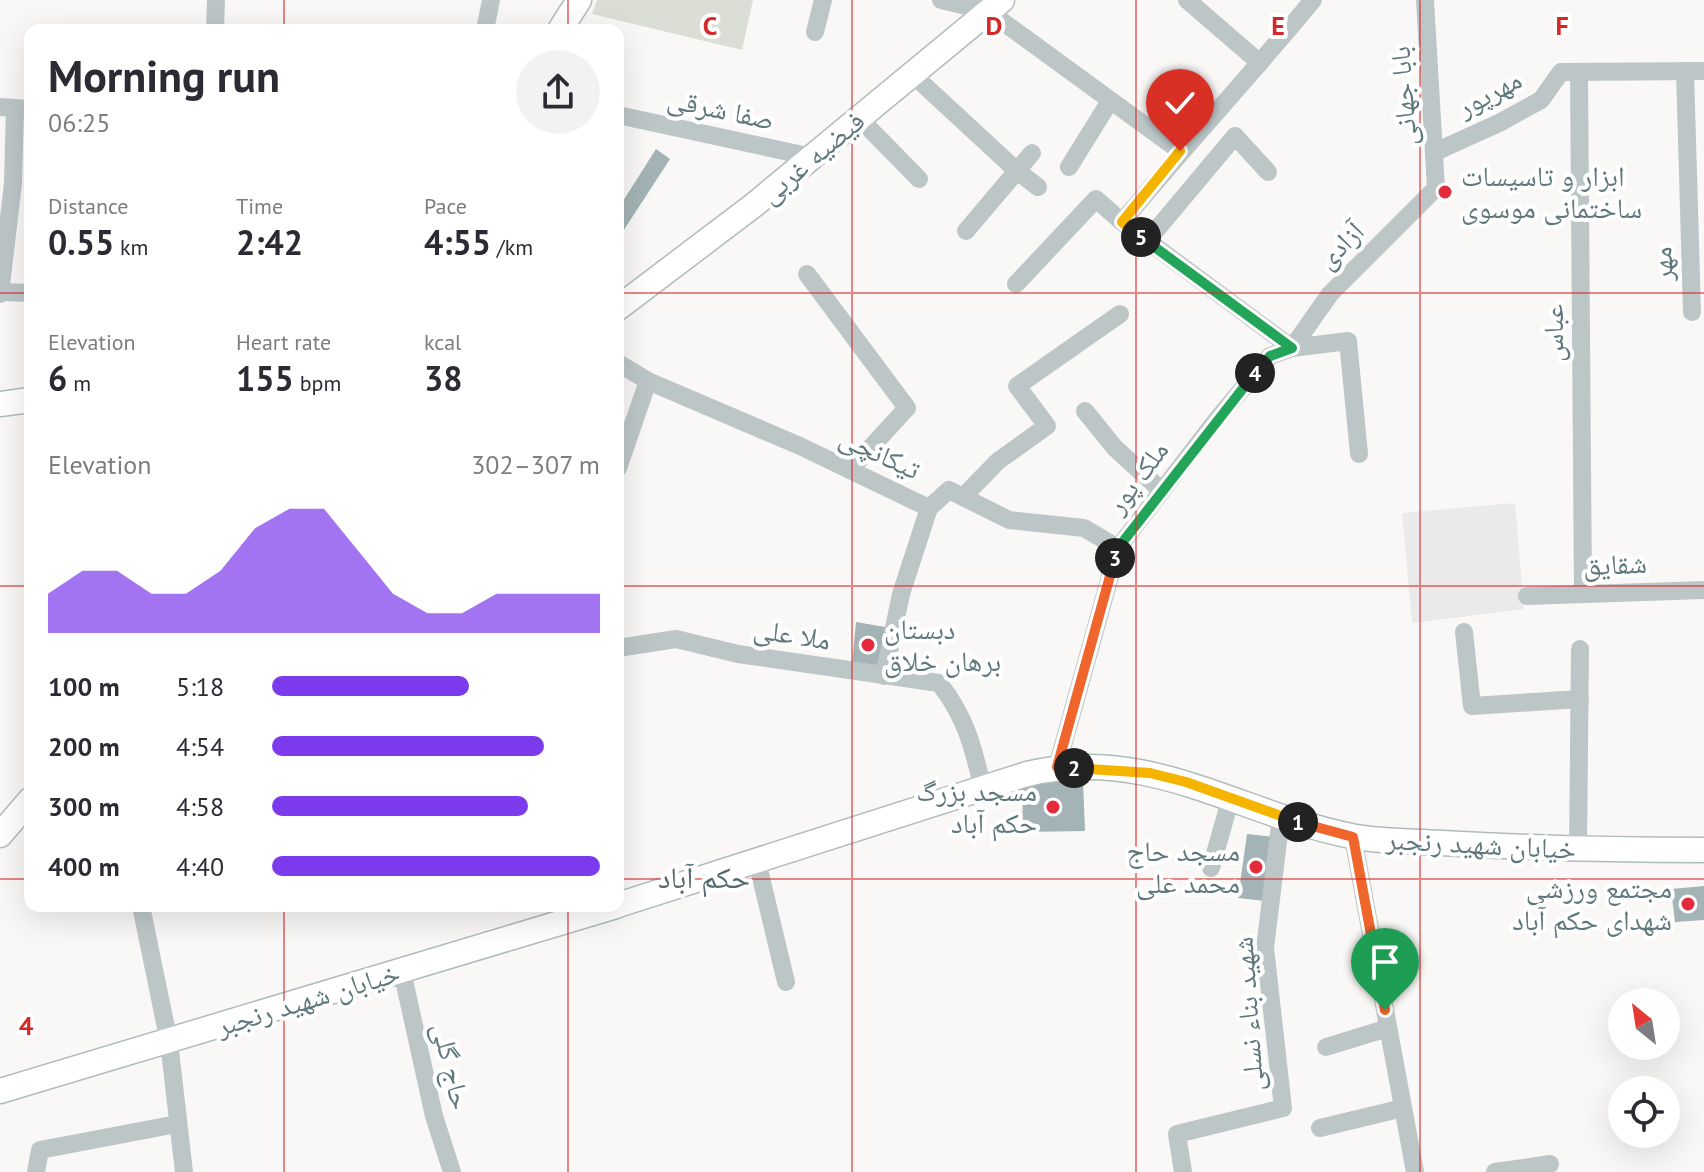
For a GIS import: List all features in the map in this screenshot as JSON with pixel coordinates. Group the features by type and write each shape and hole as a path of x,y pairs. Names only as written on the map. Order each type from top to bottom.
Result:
{"street":[{"path":"215,24 216,0"},
{"path":"486,24 491,0"},
{"path":"564,24 579,0"},
{"path":"815,32 823,0"},
{"path":"941,0 982,4 1180,151"},
{"path":"1187,0 1260,63"},
{"path":"1122,222 1313,0"},
{"name":"بابا جهانی","path":"1425,0 1436,188"},
{"name":"فیضیه غربی","path":"624,303 754,205 912,74 982,4"},
{"name":"مهر","path":"1685,71 1692,312"},
{"name":"مهرپور","path":"1435,152 1541,100 1561,72 1704,71"},
{"name":"عباس","path":"1579,72 1583,593"},
{"path":"912,74 1038,187"},
{"path":"1069,167 1110,101"},
{"path":"15,108 13,183 0,293 24,293"},
{"name":"صفا شرقی","path":"624,116 812,157"},
{"path":"859,118 919,179"},
{"path":"1147,241 1235,136 1268,172"},
{"path":"966,231 1032,153"},
{"name":"آزادی","path":"1292,348 1330,294 1436,188"},
{"path":"1016,284 1096,199 1122,222 1292,348 1348,341 1359,454"},
{"path":"807,274 907,408 850,470"},
{"path":"1118,548 1084,528 1009,520 963,497 998,461 1047,426 1017,386 1120,314"},
{"name":"ملک پور","path":"1057,767 1118,548 1270,356 1292,348"},
{"name":"تیکانچی","path":"624,367 648,381 929,508 949,490 963,497"},
{"path":"624,451 648,381"},
{"path":"0,404 24,401"},
{"path":"1085,411 1115,448 1162,491"},
{"path":"884,676 901,594 929,508"},
{"name":"شقایق","path":"1527,596 1704,590"},
{"path":"1464,632 1472,706 1580,699"},
{"name":"ملا علی","path":"624,647 676,639 738,654 939,683 956,704 971,739 983,789"},
{"path":"1578,849 1580,649"},
{"name":"خیابان شهید رنجبر","path":"624,904 1057,767 1150,773 1231,797 1281,817 1353,837 1578,849 1704,850"},
{"path":"1211,868 1231,797"},
{"path":"0,835 24,807"},
{"name":"شهید بناء نسلی","path":"1183,1172 1177,1134 1283,1108 1265,948 1281,817"},
{"path":"1353,837 1415,1172"},
{"path":"757,861 786,982"},
{"path":"142,912 169,1042 184,1172"},
{"name":"خیابان شهید رنجبر","path":"0,1091 597,912"},
{"name":"حاج گلی","path":"402,971 434,1116 452,1172"},
{"path":"1326,1047 1388,1028"},
{"path":"1320,1128 1403,1108"},
{"path":"36,1172 40,1150 177,1124"},
{"path":"1495,1172 1550,1164"}],"shaded area":[{"path":"597,0 753,0 742,50 592,14"},
{"path":"1515,503 1524,609 1412,623 1402,513"}],"building":[{"path":"656,149 670,159 624,230 624,200"},
{"name":"دبستان برهان خلاق","path":"856,622 885,627 881,664 873,669 852,664"},
{"name":"مسجد بزرگ حکم آباد","path":"1083,781 1085,831 1023,832 1022,783"},
{"name":"مسجد حاج محمد علی","path":"1247,834 1274,837 1265,901 1238,898"},
{"name":"مجتمع ورزشی شهدای حکم آباد","path":"1704,886 1704,920 1675,922 1671,889"}],"place":[{"name":"ابزار و تاسیسات ساختمانی موسوی","path":"1445,192"},
{"name":"دبستان برهان خلاق","path":"868,645"},
{"name":"مسجد بزرگ حکم آباد","path":"1053,807"},
{"name":"مسجد حاج محمد علی","path":"1256,867"},
{"name":"مجتمع ورزشی شهدای حکم آباد","path":"1688,904"}],"district":[{"name":"حکم آباد","path":"704,878"}],"route":[{"path":"1180,151 1122,222 1292,348 1270,356 1252,376 1118,548 1057,767 1150,773 1231,797 1281,817 1353,837 1385,1010"}]}
